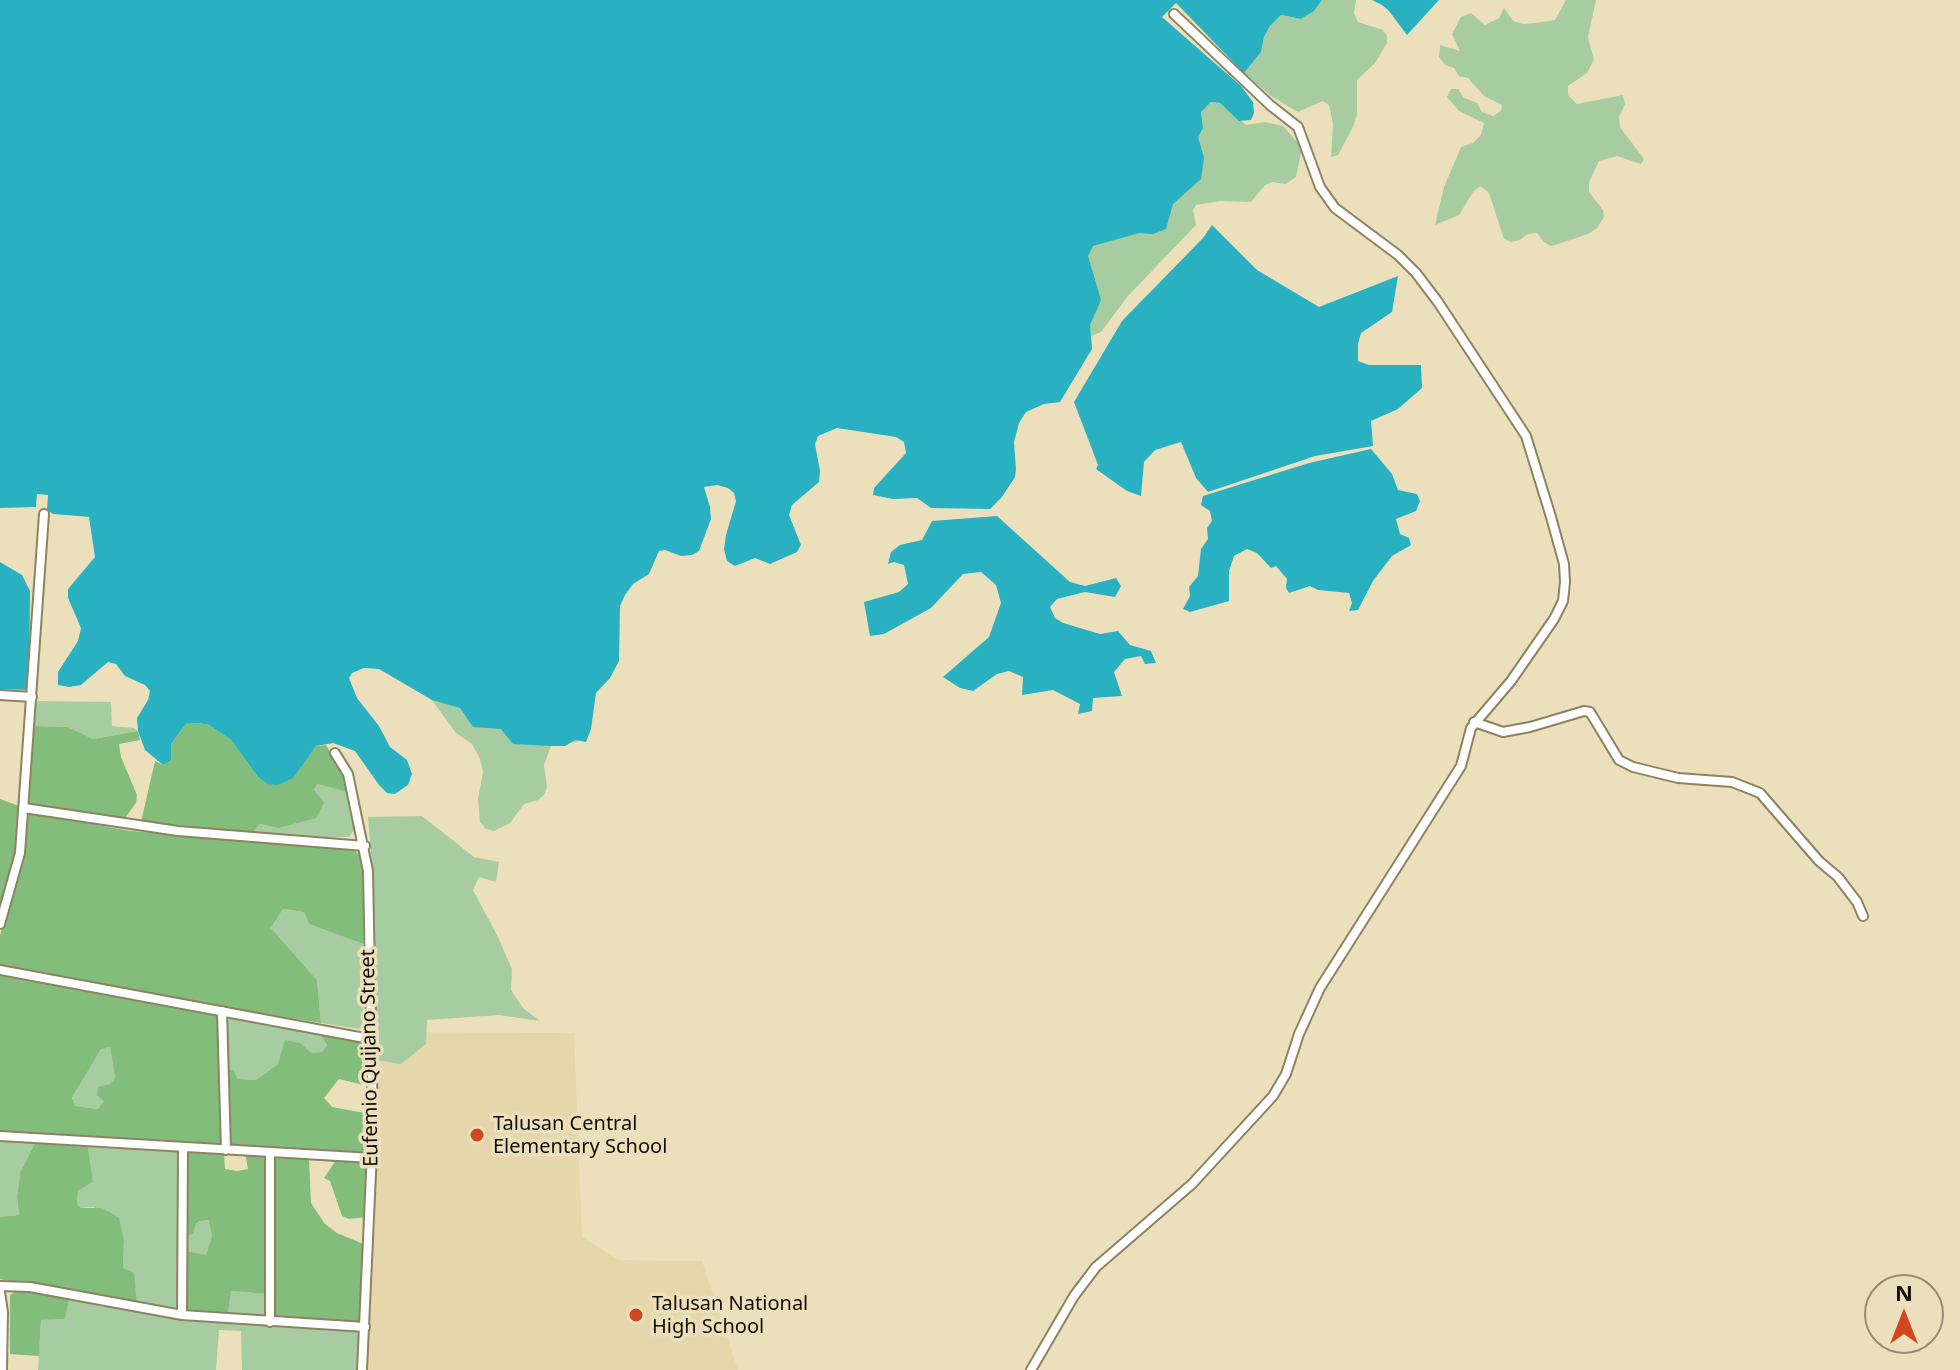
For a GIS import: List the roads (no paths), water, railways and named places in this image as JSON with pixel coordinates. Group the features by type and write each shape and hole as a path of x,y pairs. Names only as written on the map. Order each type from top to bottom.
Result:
{"street":[{"path":"1031,1370 1074,1296 1096,1267 1192,1184 1273,1096 1286,1074 1299,1034 1320,988 1461,766 1474,722 1511,681 1563,601 1564,564 1526,436 1514,414 1416,273 1398,255 1335,208 1320,187 1298,127 1270,105 1174,14"},
{"path":"0,924 4,893 20,853 44,514"},
{"path":"0,695 32,697"},
{"path":"1474,722 1503,732 1590,712 1619,760 1633,767 1678,778 1732,782 1760,793 1819,861 1838,877 1857,902 1863,916"},
{"name":"Eufemio Quijano Street","path":"335,753 348,774 368,871 372,1158 362,1370"},
{"path":"24,808 167,830 365,846"},
{"path":"0,970 370,1039"},
{"path":"222,1011 226,1150"},
{"path":"0,1136 372,1158"},
{"path":"182,1315 183,1148"},
{"path":"270,1153 270,1322"},
{"path":"0,1286 30,1287 182,1315 365,1327"},
{"path":"0,1292 3,1312 2,1370"}],"water":[{"path":"0,0 1322,0 1314,11 1301,19 1281,15 1270,26 1261,52 1244,73 1176,3 1162,17 1241,86 1253,102 1254,113 1251,120 1239,121 1220,103 1211,102 1201,112 1203,128 1198,137 1204,158 1201,179 1173,204 1166,229 1093,246 1088,256 1101,300 1090,325 1092,349 1060,402 1044,404 1026,412 1019,423 1014,442 1015,477 990,509 931,508 917,498 893,499 873,495 874,488 906,453 904,442 896,437 837,428 818,436 815,444 819,482 792,505 789,515 801,545 797,552 770,564 755,558 735,566 727,561 724,549 736,501 734,493 717,485 704,487 711,519 699,551 681,556 659,551 649,574 633,584 625,595 620,606 619,661 610,678 596,693 586,742 575,740 565,746 513,744 501,729 473,727 460,708 432,700 379,669 364,668 352,673 349,678 357,698 379,726 390,747 407,760 412,774 408,785 395,794 387,793 379,785 355,751 333,743 316,746 293,778 278,785 267,784 258,777 231,740 209,725 198,723 186,724 171,744 171,760 163,765 145,750 138,731 137,718 150,691 145,685 125,676 116,664 108,662 81,685 58,685 58,672 78,641 81,628 68,598 68,589 95,557 89,517 53,514 47,510 48,495 37,494 36,507 0,508"},
{"path":"1372,0 1439,0 1407,35 1389,11"},
{"path":"1212,225 1257,270 1319,307 1398,276 1392,312 1361,333 1358,361 1369,365 1421,365 1422,388 1398,409 1371,421 1373,446 1315,456 1208,492 1196,478 1181,442 1155,450 1144,462 1141,496 1127,491 1096,469 1098,465 1074,402 1122,321"},
{"path":"1371,449 1392,474 1398,490 1417,494 1420,501 1416,511 1396,519 1400,534 1409,538 1411,545 1392,556 1373,581 1358,610 1349,611 1352,603 1349,593 1318,590 1310,586 1289,593 1287,579 1276,566 1271,568 1257,553 1247,549 1234,556 1229,571 1229,601 1190,612 1183,609 1190,596 1189,587 1198,576 1201,549 1208,539 1207,528 1212,521 1210,511 1201,505 1203,496 1309,463"},
{"path":"997,516 1070,582 1085,586 1116,578 1121,586 1115,597 1085,592 1057,599 1050,607 1055,618 1063,623 1100,634 1118,631 1130,645 1151,651 1156,663 1145,664 1141,656 1125,659 1114,672 1122,696 1093,698 1092,711 1078,714 1080,704 1053,690 1022,695 1023,677 1009,671 997,674 973,691 960,688 943,677 989,637 1001,603 996,585 981,572 963,574 931,608 884,634 870,636 864,602 899,592 908,584 904,565 888,564 891,552 900,545 922,540 932,521"},
{"path":"0,562 22,575 30,591 29,690 0,689"}],"place":[{"name":"Talusan Central Elementary School","path":"477,1135"},
{"name":"Talusan National High School","path":"636,1315"}]}
